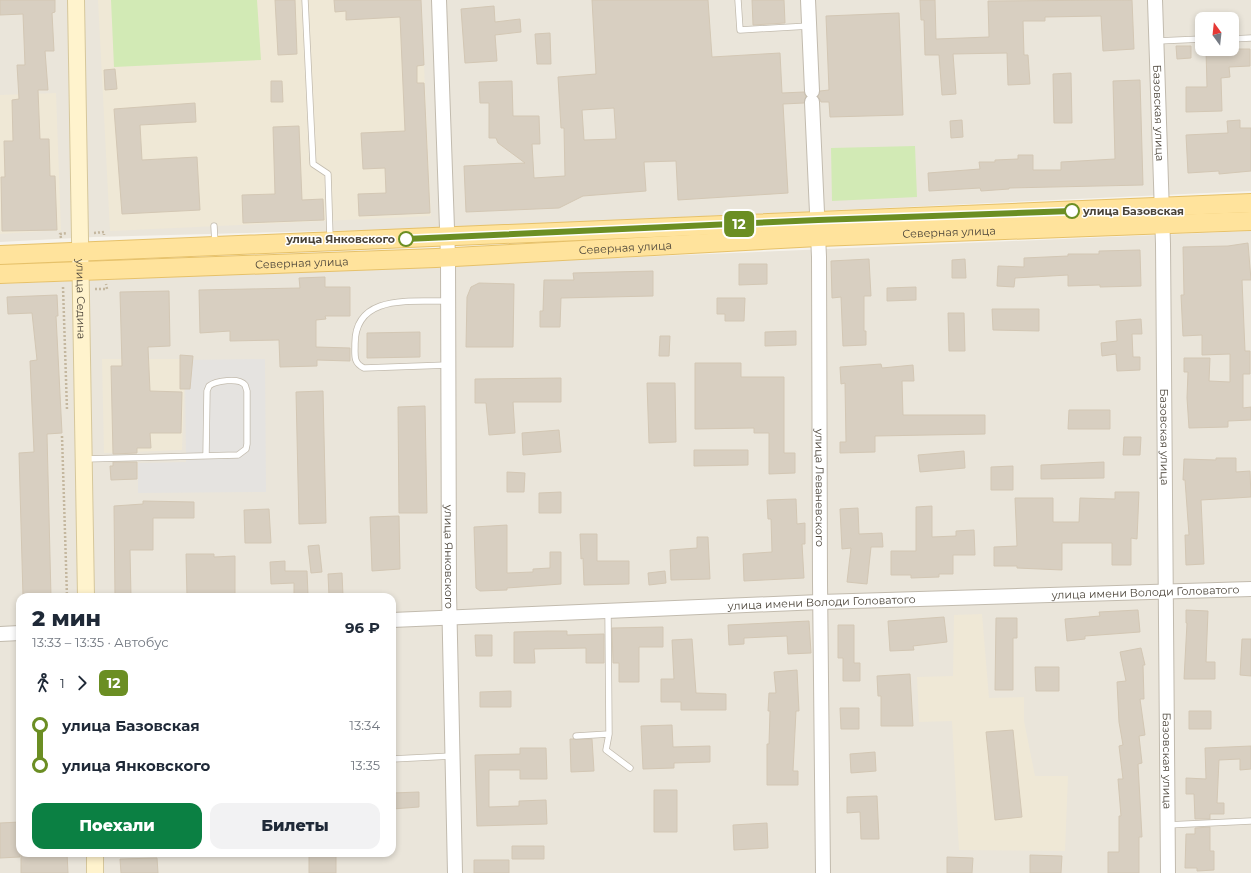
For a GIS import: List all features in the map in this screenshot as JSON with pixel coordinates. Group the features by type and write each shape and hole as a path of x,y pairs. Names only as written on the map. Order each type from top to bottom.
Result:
{"main road":[{"name":"улица Седина","path":"76,0 79,153 83,251 86,593"},
{"name":"Северная улица","path":"0,274 448,257 818,229 1251,203"},
{"name":"Северная улица","path":"0,255 448,238 818,229 1162,225 1251,221"},
{"path":"95,857 95,873"}],"street":[{"name":"улица Янковского","path":"439,0 448,238 450,619 455,873"},
{"name":"улица Леваневского","path":"808,0 818,229 823,873"},
{"name":"Базовская улица","path":"1155,0 1162,208 1168,873"},
{"name":"улица имени Володи Головатого","path":"396,620 450,619 820,602 1165,593 1251,589"},
{"path":"0,634 16,633"}],"lane":[{"path":"305,0 313,164 328,174 330,242"},
{"path":"738,0 740,30 810,26"},
{"path":"1239,39 1251,38"},
{"path":"1157,41 1195,40"},
{"path":"214,226 215,246"},
{"path":"449,301 388,303 377,306 367,313 356,328 355,334 355,360 358,365 364,368 449,365"},
{"path":"84,459 206,456 238,455 246,449 247,391 242,382 218,381 209,386 207,392 206,456"},
{"path":"608,611 609,734 606,750 630,768"},
{"path":"576,736 609,734"},
{"path":"396,759 453,756"},
{"path":"1167,825 1251,821"}],"path":[{"path":"63,291 67,413"},
{"path":"62,436 67,593"}],"shaded area":[{"path":"0,0 1251,0 1251,191 443,228 94,237 0,242"},
{"path":"98,0 421,0 431,216 110,231"},
{"path":"56,93 61,230 0,234 0,95"},
{"path":"1251,231 1251,873 0,873 0,284"},
{"path":"102,359 185,359 182,450 104,453"},
{"path":"265,359 266,492 138,493 138,463 186,462 185,360"},
{"path":"982,614 989,698 1024,697 1024,721 1035,776 1068,776 1065,851 959,850 952,721 919,722 917,677 953,676 954,615"}],"green space":[{"path":"111,0 257,0 261,60 114,67"},
{"path":"915,146 917,197 832,201 831,148"}],"building":[{"path":"0,0 55,0 55,12 52,13 54,51 45,51 48,90 38,90 40,139 49,139 50,176 55,176 57,230 2,231 1,177 5,177 4,141 13,141 12,100 19,99 17,65 25,65 23,14 0,15"},
{"path":"275,0 295,0 297,54 278,55"},
{"path":"334,0 421,0 424,65 417,66 417,83 424,83 430,213 359,216 358,194 386,193 385,168 363,169 361,133 405,131 400,17 346,20 346,11 335,12"},
{"path":"592,0 708,0 712,57 780,53 782,93 804,92 806,97 804,103 783,104 788,193 678,200 676,161 644,162 646,191 583,196 559,208 466,212 464,166 525,163 498,143 496,138 489,138 489,103 480,103 479,82 512,81 513,116 539,116 540,144 532,144 534,178 565,176 564,128 561,128 558,77 596,74","holes":["614,108 616,139 584,140 582,110"]},
{"path":"752,0 784,0 785,23 753,25"},
{"path":"920,0 935,0 936,39 989,37 988,1 1132,0 1134,49 1103,51 1101,16 1045,17 1045,21 1023,21 1024,55 1028,55 1030,84 1008,85 1007,53 953,54 956,94 942,95 939,55 925,55 924,20 921,20"},
{"path":"494,6 495,22 520,19 521,32 495,35 497,61 465,63 461,9"},
{"path":"899,13 903,115 830,117 829,102 821,102 818,96 820,91 829,90 826,16"},
{"path":"550,33 551,64 537,64 535,34"},
{"path":"1176,46 1191,46 1191,58 1177,59"},
{"path":"1239,49 1250,49 1250,66 1229,67 1230,77 1221,78 1222,111 1186,112 1186,87 1207,87 1206,56 1239,56"},
{"path":"115,69 117,89 105,90 104,70"},
{"path":"1071,73 1072,123 1054,123 1053,74"},
{"path":"1140,80 1143,185 1009,188 981,191 980,188 929,191 928,173 980,169 979,162 995,162 995,160 1018,159 1018,155 1033,155 1033,170 1061,170 1061,162 1115,159 1113,81"},
{"path":"271,81 282,81 283,102 271,102"},
{"path":"195,103 196,122 140,125 142,160 197,157 200,210 122,214 114,109"},
{"path":"962,120 963,137 951,138 950,121"},
{"path":"1240,120 1240,128 1251,128 1251,171 1219,174 1219,171 1188,173 1186,135 1228,133 1227,121"},
{"path":"299,126 302,200 323,199 324,220 243,223 242,195 275,194 273,127"},
{"path":"1248,243 1251,280 1242,280 1245,351 1250,351 1250,374 1243,374 1243,408 1251,407 1251,420 1228,421 1228,427 1189,428 1187,398 1188,372 1184,372 1184,358 1210,358 1209,381 1230,382 1230,354 1202,355 1202,335 1183,336 1181,295 1184,295 1183,247 1228,246"},
{"path":"1140,250 1141,286 1068,286 1068,275 1015,278 1014,287 997,286 998,266 1024,267 1024,258 1068,256 1068,254 1099,254 1099,251"},
{"path":"869,259 871,296 864,296 864,331 866,331 866,345 843,346 841,297 832,298 831,261"},
{"path":"965,259 966,278 952,278 952,260"},
{"path":"739,264 767,264 767,284 739,285"},
{"path":"653,271 653,296 561,298 560,327 540,327 540,311 543,311 544,280 574,280 573,273"},
{"path":"325,277 325,287 350,287 350,316 325,316 326,319 316,320 316,347 350,348 350,361 317,360 317,366 280,367 279,340 230,341 230,331 200,333 199,290 300,288 299,278"},
{"path":"479,283 514,284 513,347 466,347 467,297 471,287"},
{"path":"916,287 916,300 887,301 887,288"},
{"path":"169,291 170,346 148,347 150,391 182,392 181,433 150,433 151,448 137,448 137,453 113,454 111,366 122,366 120,292"},
{"path":"57,295 58,316 56,316 62,433 47,434 51,593 23,593 19,453 34,452 30,361 37,360 32,313 8,314 7,297"},
{"path":"717,298 745,298 744,321 725,321 725,314 717,314"},
{"path":"992,309 1039,309 1039,331 993,330"},
{"path":"948,313 964,313 965,351 949,351"},
{"path":"1141,319 1142,334 1132,334 1133,357 1140,357 1140,370 1117,371 1116,354 1102,356 1101,343 1117,341 1116,321"},
{"path":"796,331 796,345 765,346 765,332"},
{"path":"420,332 420,357 367,358 367,333"},
{"path":"660,336 670,336 669,356 659,356"},
{"path":"180,355 193,356 190,389 180,389"},
{"path":"695,363 741,363 741,377 784,377 784,453 795,453 795,473 769,474 769,433 754,433 754,428 695,429"},
{"path":"881,364 882,368 913,365 914,381 902,381 903,415 985,415 985,434 875,436 875,452 840,453 840,442 846,442 845,383 841,384 840,367"},
{"path":"561,378 561,402 513,402 515,433 489,435 486,403 475,403 475,379"},
{"path":"647,383 675,383 676,442 649,443"},
{"path":"323,391 326,523 299,524 296,392"},
{"path":"425,406 427,513 399,513 398,407"},
{"path":"1069,410 1110,410 1110,429 1068,429"},
{"path":"559,430 561,452 523,455 522,433"},
{"path":"1124,437 1141,437 1140,455 1123,455"},
{"path":"694,450 748,450 748,465 694,466"},
{"path":"964,451 965,468 920,472 918,455"},
{"path":"1216,458 1236,458 1236,472 1250,471 1251,497 1201,500 1204,564 1186,565 1185,535 1189,535 1185,480 1183,480 1184,459 1216,460"},
{"path":"113,462 137,462 137,479 111,480 110,466 113,466"},
{"path":"1104,462 1104,478 1041,479 1041,465"},
{"path":"1013,466 1013,490 991,490 991,467"},
{"path":"507,472 525,473 524,492 507,492"},
{"path":"561,492 561,513 539,513 539,493"},
{"path":"1115,492 1139,492 1137,539 1131,538 1131,565 1112,565 1112,543 1062,543 1062,570 1017,568 1017,566 994,566 994,547 1017,546 1015,498 1053,498 1053,522 1079,522 1080,498 1115,499"},
{"path":"796,499 797,524 805,523 805,544 802,544 804,578 744,581 743,554 772,552 771,519 768,519 767,500"},
{"path":"143,501 194,502 194,518 153,518 153,550 130,550 131,593 115,593 114,506 143,504"},
{"path":"932,506 932,537 956,536 956,531 974,530 975,555 953,555 953,574 939,574 939,577 911,578 911,575 891,575 891,551 916,551 916,507"},
{"path":"858,508 859,534 882,533 883,547 871,547 867,584 847,582 851,548 842,549 840,509"},
{"path":"269,509 271,543 245,543 244,510"},
{"path":"399,516 400,569 372,571 370,517"},
{"path":"507,525 507,573 533,572 533,569 550,568 550,552 561,552 561,584 507,588 507,590 480,591 476,588 474,527"},
{"path":"580,534 597,534 597,561 629,561 629,584 584,585"},
{"path":"697,537 708,537 710,579 671,580 670,550 697,548"},
{"path":"319,545 322,572 311,573 308,546"},
{"path":"186,554 214,554 214,557 235,556 235,593 187,593"},
{"path":"285,561 285,571 307,571 308,593 294,593 294,583 271,584 270,562"},
{"path":"665,571 666,583 649,585 648,573"},
{"path":"342,573 343,593 329,593 328,574"},
{"path":"1138,610 1140,632 1085,636 1085,639 1067,641 1065,619 1100,616 1099,612"},
{"path":"1186,610 1208,611 1206,662 1215,662 1215,679 1184,679 1187,623"},
{"path":"944,617 947,642 913,646 914,650 890,651 888,621"},
{"path":"996,618 1017,618 1017,638 1013,638 1013,690 995,690"},
{"path":"809,621 811,653 788,654 787,636 744,638 744,644 729,645 728,625"},
{"path":"838,625 854,625 854,663 860,663 860,681 843,681 843,658 838,658"},
{"path":"663,627 663,647 639,647 639,682 619,682 619,663 613,663 612,628"},
{"path":"567,631 567,635 604,634 604,663 586,663 586,648 534,649 535,663 514,663 514,632"},
{"path":"475,635 492,635 492,656 476,656"},
{"path":"692,639 696,693 726,694 726,710 681,710 681,702 661,702 661,679 674,679 672,640"},
{"path":"1242,639 1251,639 1251,676 1240,675"},
{"path":"1141,648 1145,665 1143,665 1144,699 1140,699 1145,735 1139,736 1142,763 1138,764 1142,837 1139,837 1139,873 1108,873 1108,852 1119,852 1119,816 1121,816 1118,779 1123,779 1119,746 1123,745 1119,722 1117,682 1126,681 1120,652"},
{"path":"1035,667 1059,667 1059,691 1036,691"},
{"path":"797,670 799,711 796,711 793,771 798,771 798,785 767,785 767,744 769,744 770,711 768,711 769,693 776,693 774,672"},
{"path":"910,674 913,726 881,726 881,696 878,696 877,676"},
{"path":"511,691 511,707 480,707 480,692"},
{"path":"840,708 859,708 859,729 841,729"},
{"path":"1189,711 1211,711 1211,729 1189,729"},
{"path":"672,725 673,747 710,746 710,762 674,763 674,768 643,769 641,726"},
{"path":"1013,730 1022,817 995,820 986,732"},
{"path":"570,739 592,739 594,771 571,772"},
{"path":"1251,746 1251,769 1240,770 1240,759 1219,760 1217,803 1224,803 1224,814 1210,814 1210,819 1195,819 1194,794 1186,794 1186,778 1206,779 1205,748"},
{"path":"520,748 546,748 547,779 520,779 520,770 489,770 489,807 519,806 519,801 546,800 547,824 477,826 475,755 520,754"},
{"path":"875,752 876,771 851,773 850,754"},
{"path":"654,790 677,790 677,832 654,832"},
{"path":"419,792 419,807 396,809 396,793"},
{"path":"877,796 879,839 861,839 860,812 847,813 847,797"},
{"path":"16,822 16,857 20,857 0,858 0,823"},
{"path":"767,823 768,848 734,850 733,825"},
{"path":"1210,827 1210,851 1214,851 1214,870 1197,871 1197,868 1185,868 1186,834 1195,834 1195,828"},
{"path":"512,846 544,846 544,859 512,859"},
{"path":"1030,855 1062,856 1061,873 1030,873"},
{"path":"21,857 67,857 68,873 21,873"},
{"path":"309,857 336,857 336,873 309,873"},
{"path":"947,857 973,858 972,873 947,873"},
{"path":"157,858 158,873 121,873 120,859"},
{"path":"474,860 509,860 509,873 474,873"}],"bus line":[{"name":"12","path":"406,239 522,235 818,220 1072,211"}],"place":[{"name":"улица Базовская","path":"1072,211"},
{"name":"улица Янковского","path":"406,239"}]}
